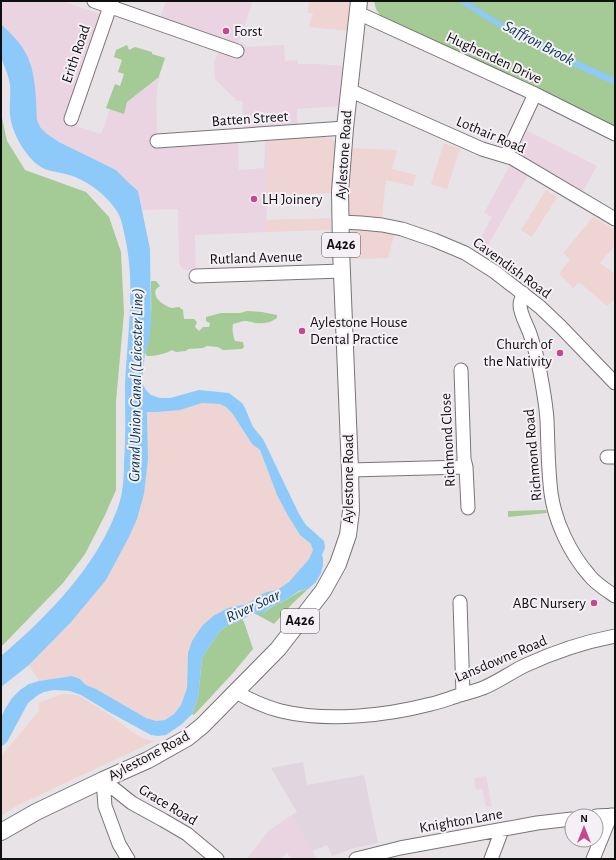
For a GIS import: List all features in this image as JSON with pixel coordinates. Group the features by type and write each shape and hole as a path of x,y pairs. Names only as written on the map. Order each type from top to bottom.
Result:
{"main road":[{"name":"Aylestone Road","path":"1,832 36,812 148,760 187,738 209,720 278,649 323,591 338,564 348,535 351,511 340,192 345,128 358,7"}],"street":[{"path":"94,1 111,4 237,51"},
{"name":"Erith Road","path":"70,119 111,4"},
{"name":"Hughenden Drive","path":"358,7 615,134"},
{"name":"Lothair Road","path":"349,90 482,149 512,158 615,219"},
{"path":"506,156 535,94"},
{"name":"Batten Street","path":"157,140 345,128"},
{"name":"Cavendish Road","path":"341,222 361,223 402,229 434,240 465,253 481,262 540,307 615,383"},
{"name":"Rutland Avenue","path":"196,276 342,271"},
{"name":"Richmond Road","path":"523,293 520,304 521,311 530,332 537,355 542,380 547,419 548,460 551,493 554,509 572,552 589,576 615,596"},
{"name":"Richmond Close","path":"461,370 464,459 466,467 468,508"},
{"path":"350,470 466,467"},
{"path":"460,602 463,694"},
{"name":"Lansdowne Road","path":"236,692 258,704 280,711 303,715 332,718 398,711 431,704 483,688 524,666 548,656 597,640 615,636"},
{"path":"103,780 105,806 119,844 128,859"},
{"name":"Grace Road","path":"103,780 132,803 187,834 217,859"},
{"path":"593,859 613,815"},
{"name":"Knighton Lane","path":"356,859 398,853 502,830 564,820"},
{"path":"491,859 502,830"}],"shaded area":[{"path":"1,1 62,1 100,14 63,122 101,134 110,109 124,114 127,102 161,76 158,82 156,103 158,148 238,143 239,170 264,168 265,139 269,138 266,232 195,235 196,270 183,269 179,262 178,209 142,210 138,191 116,170 59,142 40,127 37,120 30,64 24,51 1,24"},
{"name":"Forst","path":"166,1 253,1 238,44 160,18"},
{"path":"309,1 353,1 350,31 309,27 313,13 308,13"},
{"path":"241,42 246,47 284,45 285,61 297,60 298,64 345,66 341,106 297,109 298,128 244,129 242,101 237,101 215,79 214,64 219,50 236,56"},
{"path":"524,129 597,166 581,194 516,155 515,152"},
{"path":"269,138 331,138 335,142 336,147 332,193 267,195"},
{"path":"444,143 460,149 447,189 431,184"},
{"path":"350,148 397,150 392,169 416,175 413,186 386,180 382,217 362,218 348,215 346,206"},
{"path":"511,163 528,175 483,254 474,249 492,217 484,213"},
{"path":"546,190 557,197 532,237 521,230"},
{"path":"593,217 615,230 615,245 600,263 615,274 615,299 607,306 579,282 573,288 559,274 570,259 563,253"},
{"path":"331,218 331,230 266,232 266,220"},
{"path":"350,229 395,232 388,258 351,259 351,255 347,255 347,231"},
{"path":"201,403 220,404 226,407 232,413 252,444 260,450 277,495 287,514 300,535 311,544 313,550 309,559 289,582 277,590 267,592 247,604 228,608 213,616 187,668 187,688 181,705 174,714 165,720 156,721 146,718 96,689 86,685 80,679 72,676 39,681 29,665 72,621 106,580 137,519 144,494 148,459 147,412 180,410"},
{"path":"62,694 78,695 113,717 135,734 145,739 155,741 18,805 1,816 1,756 39,711 38,703"},
{"path":"303,762 307,785 364,775 378,843 355,848 332,856 327,845 312,851 292,815 297,812 271,768"},
{"path":"486,776 492,806 486,807 482,789 476,790 474,778"},
{"path":"292,815 317,859 292,859 287,853 280,859 247,859 268,831"}],"green space":[{"path":"374,1 615,1 615,128 466,55 381,17 376,9"},
{"path":"127,45 129,50 135,47 165,58 159,77 127,102 124,114 106,108 115,84 120,86 124,74 118,72 122,60 114,57 116,50"},
{"path":"1,113 7,141 25,170 86,192 109,217 121,252 124,313 116,401 116,490 85,554 63,583 1,647"},
{"path":"151,281 156,281 160,286 155,292 158,300 162,304 172,308 179,307 183,310 184,319 194,319 197,322 195,327 199,331 203,327 209,327 210,323 206,321 206,317 221,313 240,313 247,311 262,312 277,315 277,318 264,323 242,321 233,324 234,339 235,341 243,342 244,347 242,349 223,350 218,347 207,346 203,348 188,349 186,351 176,352 172,350 166,353 147,356 145,353 148,344 150,326"},
{"path":"546,510 547,513 508,517 508,511"},
{"path":"308,589 274,624 254,613 264,613 271,607 298,592"},
{"path":"242,619 253,649 194,715 192,714 198,698 202,658 219,632 228,625"}],"water":[{"name":"Saffron Brook","path":"458,1 467,1 504,24 547,47 615,78 615,85 535,47"},
{"path":"1,24 19,43 28,58 33,75 36,93 37,120 40,127 59,142 116,170 138,191 150,249 151,325 145,353 143,372 143,385 146,390 151,395 160,398 170,398 199,390 229,393 242,403 253,427 263,439 299,514 306,525 324,541 325,548 322,555 323,565 321,573 316,582 308,589 299,591 284,601 269,608 264,613 252,614 238,622 228,625 219,632 202,658 198,698 192,714 182,724 166,735 151,735 81,695 70,691 54,690 44,692 28,703 7,742 1,747 1,718 12,698 29,684 72,676 80,679 86,685 96,689 146,718 156,721 165,720 174,714 181,705 187,688 188,653 192,641 202,626 213,616 228,608 247,604 262,594 277,590 289,582 309,559 313,550 311,544 300,535 287,514 277,495 260,450 252,444 232,413 226,407 220,404 202,403 180,410 147,412 148,459 144,494 137,519 129,537 106,580 72,621 29,665 1,687 1,656 53,608 83,571 108,531 119,504 124,474 125,385 130,311 130,274 125,237 120,219 118,213 109,201 90,185 76,177 41,167 35,163 20,144 11,121 8,75 1,57"}],"place":[{"name":"Forst","path":"226,31"},
{"name":"LH Joinery","path":"254,199"},
{"name":"Aylestone House Dental Practice","path":"302,331"},
{"name":"Church of the Nativity","path":"560,353"},
{"name":"ABC Nursery","path":"594,603"}],"water label":[{"name":"Grand Union Canal (Leicester Line)","path":"136,385"},
{"name":"River Soar","path":"253,606"}]}
